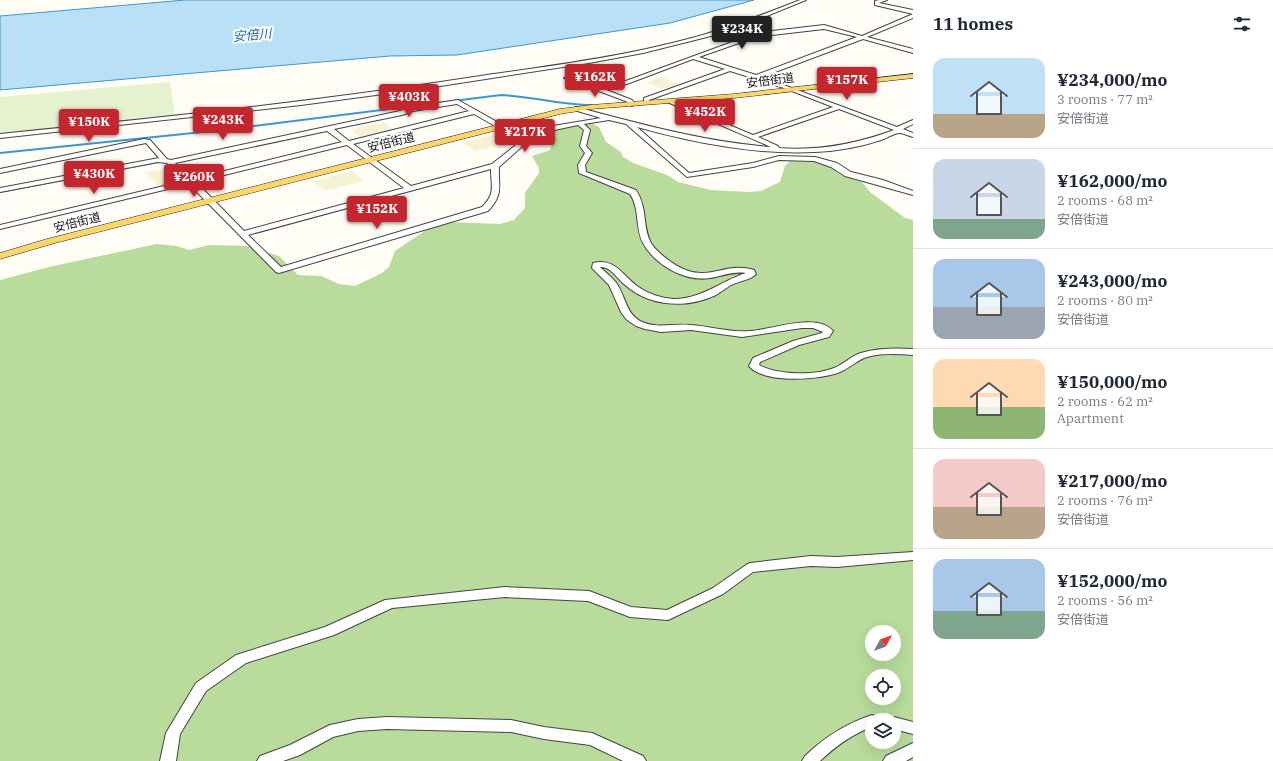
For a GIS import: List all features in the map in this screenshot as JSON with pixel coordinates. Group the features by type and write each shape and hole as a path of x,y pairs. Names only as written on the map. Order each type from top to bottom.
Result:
{"main road":[{"name":"安倍街道","path":"0,256 210,200 500,126 576,109 792,90 913,76"}],"street":[{"path":"0,136 165,120 359,97 609,58 659,48 736,27 804,0"},
{"path":"885,0 877,2 877,4 913,12"},
{"path":"756,77 863,37 913,16"},
{"path":"596,88 625,83 737,42 772,33 824,27 913,51"},
{"path":"693,57 756,77 913,135"},
{"path":"646,103 646,99 730,69"},
{"path":"567,78 630,101 632,104"},
{"path":"668,101 783,150 792,159"},
{"path":"0,190 167,161 329,129 402,113 412,108 458,102 525,141 496,166 242,234"},
{"path":"752,137 839,107"},
{"path":"576,109 699,141 739,147 783,150 812,150 851,146 871,142 899,130 913,122"},
{"path":"0,227 474,112"},
{"path":"522,139 555,126 580,124 610,118"},
{"path":"626,122 687,175 753,165 779,158 815,159 834,165 848,174 880,182 897,189 913,193"},
{"path":"580,124 587,130 583,146 589,153 582,163 581,169 583,173 633,192 637,196 642,216 643,234 646,242 660,258 671,266 698,277 707,277 740,269 751,272 752,274 736,279 700,298 678,302 660,300 637,291 610,266 606,264 596,265 596,268 615,286 623,310 633,320 649,327 663,330 682,327 751,334 790,327 816,326 825,328 828,331 826,335 796,343 756,360 754,366 764,372 791,375 817,375 836,371 864,355 899,351 913,352"},
{"path":"329,129 410,189"},
{"path":"0,171 144,141 148,142 167,161 191,181 279,270 485,209 491,204 497,189 496,166"},
{"path":"168,761 173,732 201,687 241,659 329,631 390,603 505,592 589,596 630,612 668,615 718,591 750,568 811,561 837,562 913,556"},
{"path":"265,761 295,750 330,731 358,725 387,723 511,726 544,733 592,739 638,761"},
{"path":"810,761 832,740 855,726 865,723"},
{"path":"901,725 913,728"},
{"path":"891,761 913,750"}],"shaded area":[{"path":"661,77 682,85 671,89 668,87 663,89 646,83"},
{"path":"384,122 395,130 362,138 350,130"},
{"path":"506,131 520,140 476,151 462,143"},
{"path":"161,170 174,184 160,188 145,172"},
{"path":"352,171 364,181 325,191 313,181"}],"green space":[{"path":"170,82 175,117 0,134 0,97"},
{"path":"591,123 599,127 606,142 621,152 622,156 633,163 667,175 678,182 711,190 749,192 761,191 780,182 785,166 791,160 814,161 831,167 841,175 862,182 870,192 905,218 913,220 913,761 0,761 0,280 53,266 157,244 177,246 189,250 209,245 253,246 279,256 298,275 321,276 339,284 355,286 382,273 389,267 395,251 432,226 448,222 500,224 514,220 525,208 525,193 539,173 539,168 532,156 550,150 552,143 549,136 552,131 563,127"}],"water":[{"name":"安倍川","path":"185,0 754,0 670,23 457,55 390,56 0,90 0,16"}],"waterway":[{"path":"861,80 913,74"},
{"path":"0,153 222,130 501,95 568,104 591,105"},
{"path":"0,192 158,162"}]}
